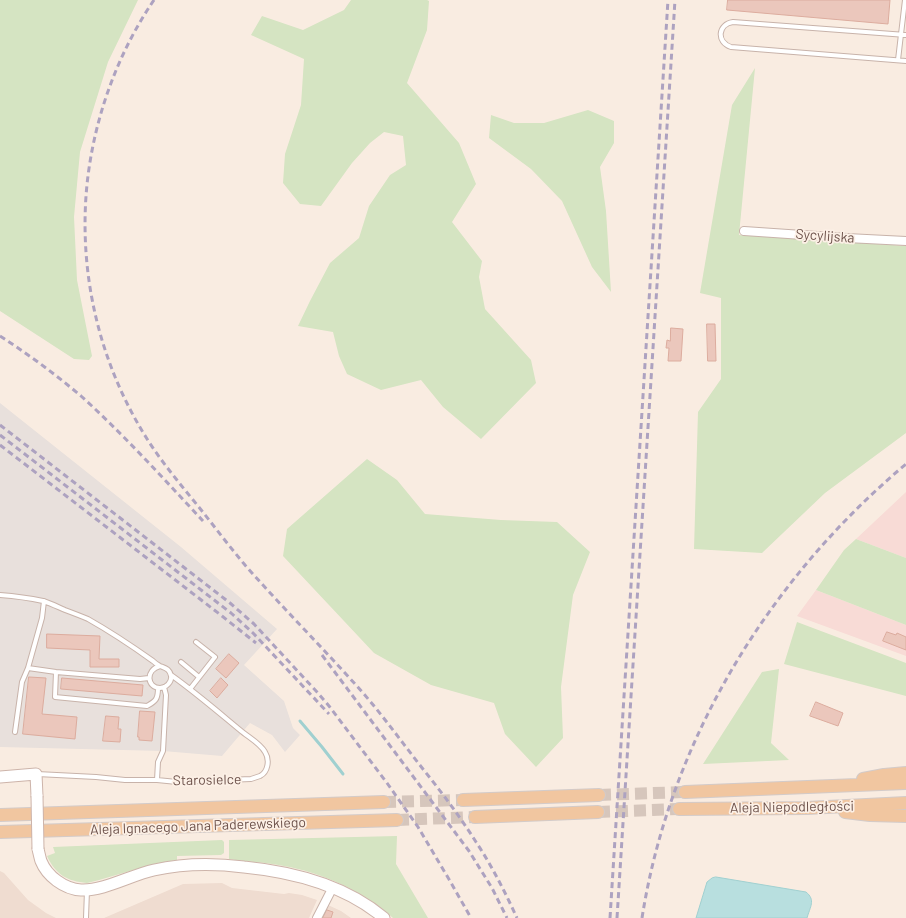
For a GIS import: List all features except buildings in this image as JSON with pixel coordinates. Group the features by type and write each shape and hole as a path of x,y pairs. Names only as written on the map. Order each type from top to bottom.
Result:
{"main road":[{"path":"825,786 884,775 906,773"},
{"name":"Aleja Niepodległości","path":"685,792 906,783"},
{"path":"462,800 599,795"},
{"name":"Aleja Ignacego Jana Paderewskiego","path":"0,815 384,802"},
{"name":"Aleja Niepodległości","path":"679,809 807,808 906,803"},
{"path":"807,808 870,815 906,816"},
{"path":"475,817 598,812"},
{"name":"Aleja Ignacego Jana Paderewskiego","path":"0,832 397,820"}],"street":[{"name":"Sycylijska","path":"744,230 906,241"},
{"path":"0,777 36,774 38,849 41,860 46,870 53,878 71,888 80,890 99,888 152,870 178,865 231,865 302,876 333,887 357,899 384,918"},
{"path":"317,918 333,887"}],"lane":[{"path":"898,60 905,0"},
{"path":"906,35 733,22 725,24 721,32 721,40 731,48 906,60"},
{"path":"0,595 44,601 87,619 129,643 160,666 167,668 171,675 190,689 215,657 196,642"},
{"path":"15,732 22,682 28,668 42,618 44,601"},
{"path":"181,662 200,677"},
{"path":"160,666 152,670 150,674 149,678 154,686 158,688 164,687 170,682 171,675"},
{"path":"28,668 56,672 140,679 149,678"},
{"path":"56,672 56,697 147,706 154,702 158,696 158,688"},
{"path":"157,780 158,762 163,751 166,695 164,687"},
{"name":"Starosielce","path":"36,774 126,780 193,782 251,779 260,776 266,771 268,762 265,752 256,742 190,689"},
{"path":"86,918 87,890"}],"shaded area":[{"path":"0,403 181,547 277,629 244,665 284,701 293,728 300,735 285,752 272,735 250,723 222,756 163,751 0,747"},
{"path":"906,492 906,558 856,539"},
{"path":"816,590 906,625 906,656 797,616"},
{"path":"0,871 4,873 28,900 46,913 56,918 0,918"},
{"path":"222,883 232,888 284,894 289,893 302,895 317,900 309,918 104,918 183,884"},
{"path":"328,905 341,911 351,918 322,918"}],"green space":[{"path":"0,0 138,0 108,62 80,152 74,217 77,280 92,356 89,360 74,359 0,311"},
{"path":"351,0 429,1 427,30 407,83 459,143 476,184 452,222 482,261 479,277 485,309 531,360 536,383 481,439 443,407 421,380 381,390 347,374 339,356 333,332 298,326 330,263 359,238 369,206 390,175 406,165 403,136 384,132 370,143 352,163 321,206 300,204 283,183 285,154 301,105 304,59 251,35 262,16 303,30 344,10"},
{"path":"755,68 739,235 906,246 906,433 825,493 762,553 694,549 698,412 721,379 721,298 700,293 732,105"},
{"path":"588,110 614,121 614,143 600,167 606,211 611,292 592,267 562,201 531,169 489,138 491,115 514,123 544,123"},
{"path":"367,459 397,480 425,514 501,520 557,522 590,552 573,595 561,687 563,738 536,767 505,734 494,703 431,685 374,653 283,556 287,529"},
{"path":"856,539 906,558 906,625 816,590 844,550"},
{"path":"797,622 906,663 906,696 784,664"},
{"path":"779,669 771,743 789,760 703,764 762,672"},
{"path":"397,836 396,864 428,918 393,918 370,900 342,884 312,873 277,865 229,859 229,840"},
{"path":"222,840 224,842 224,853 221,855 177,856 177,860 154,864 87,883 74,881 63,876 50,863 47,856 55,853 53,847"}],"water":[{"path":"716,877 806,892 812,901 807,918 696,918 707,882"}],"waterway":[{"path":"300,721 343,774"}],"tunnel":[{"path":"599,795 685,792"},
{"path":"384,802 463,800"},
{"path":"598,812 679,809"},
{"path":"397,820 475,817"}],"railway":[{"path":"154,0 128,45 107,94 93,144 86,196 85,229 91,293 107,355 118,385 149,442 173,475 245,565 372,703 449,802 487,860 517,918"},
{"path":"610,918 668,0"},
{"path":"617,918 675,0"},
{"path":"0,336 41,364 81,396 128,441 203,521"},
{"path":"0,425 230,603 254,624 329,706 387,783 418,827 471,918"},
{"path":"0,435 231,613 253,633 329,714"},
{"path":"0,445 256,643"},
{"path":"642,918 656,852 676,788 702,726 733,667 770,611 811,558 856,509 906,464"},
{"path":"322,655 469,851 492,888 507,918"}]}
